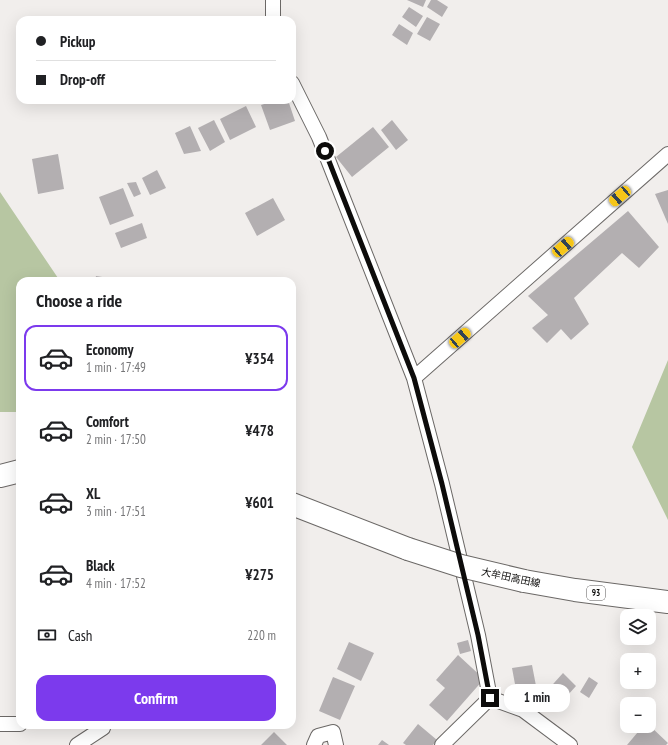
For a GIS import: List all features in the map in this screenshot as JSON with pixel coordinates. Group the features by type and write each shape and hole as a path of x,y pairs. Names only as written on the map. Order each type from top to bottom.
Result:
{"main road":[{"path":"0,476 16,472"},
{"name":"大牟田高田線","path":"296,506 408,549 462,566 524,581 575,590 668,602"}],"street":[{"path":"273,0 273,16"},
{"path":"296,91 319,137 414,378 442,484 478,635 490,698"},
{"path":"414,378 668,156"},
{"path":"442,745 490,698"},
{"path":"490,698 522,710 570,745"},
{"path":"0,724 16,724"},
{"path":"77,745 101,729"},
{"path":"314,745 318,736 333,732 336,745"}],"green space":[{"path":"0,192 57,277 16,277 16,412 0,412"},
{"path":"668,360 668,520 632,447"}],"building":[{"path":"407,0 426,0 423,7"},
{"path":"431,0 437,0 448,7 442,17 427,7"},
{"path":"409,7 423,16 416,27 402,17"},
{"path":"427,17 440,24 430,41 417,34"},
{"path":"399,24 413,33 407,45 392,35"},
{"path":"289,104 295,121 270,130 261,105"},
{"path":"246,106 256,127 230,140 220,119"},
{"path":"214,120 225,142 210,151 198,128"},
{"path":"392,120 408,140 396,150 381,130"},
{"path":"190,126 201,151 184,154 175,133"},
{"path":"373,127 389,147 352,177 336,157"},
{"path":"58,154 64,189 38,194 32,159"},
{"path":"157,170 166,188 150,195 142,178"},
{"path":"136,182 141,194 134,197 127,183"},
{"path":"123,188 134,216 110,225 99,197"},
{"path":"668,190 668,224 655,194"},
{"path":"273,198 285,220 257,236 245,213"},
{"path":"628,211 659,247 639,268 622,253 574,298 589,324 571,340 561,329 547,343 532,328 548,315 528,296"},
{"path":"142,223 147,238 121,248 115,233"},
{"path":"468,640 471,651 460,654 457,643"},
{"path":"349,642 374,653 361,681 337,669"},
{"path":"458,655 484,679 447,721 429,705 445,688 436,680"},
{"path":"532,665 537,691 517,695 512,668"},
{"path":"563,673 576,686 558,706 545,693"},
{"path":"333,677 355,686 340,720 319,711"},
{"path":"589,677 598,683 589,698 580,692"},
{"path":"418,724 437,740 433,745 406,745 403,743"},
{"path":"274,732 287,745 261,745"},
{"path":"656,732 668,743 666,745 627,745 637,733 656,733"},
{"path":"382,740 389,745 378,745"}],"route":[{"path":"325,151 414,378 442,484 478,635 490,698"}]}
